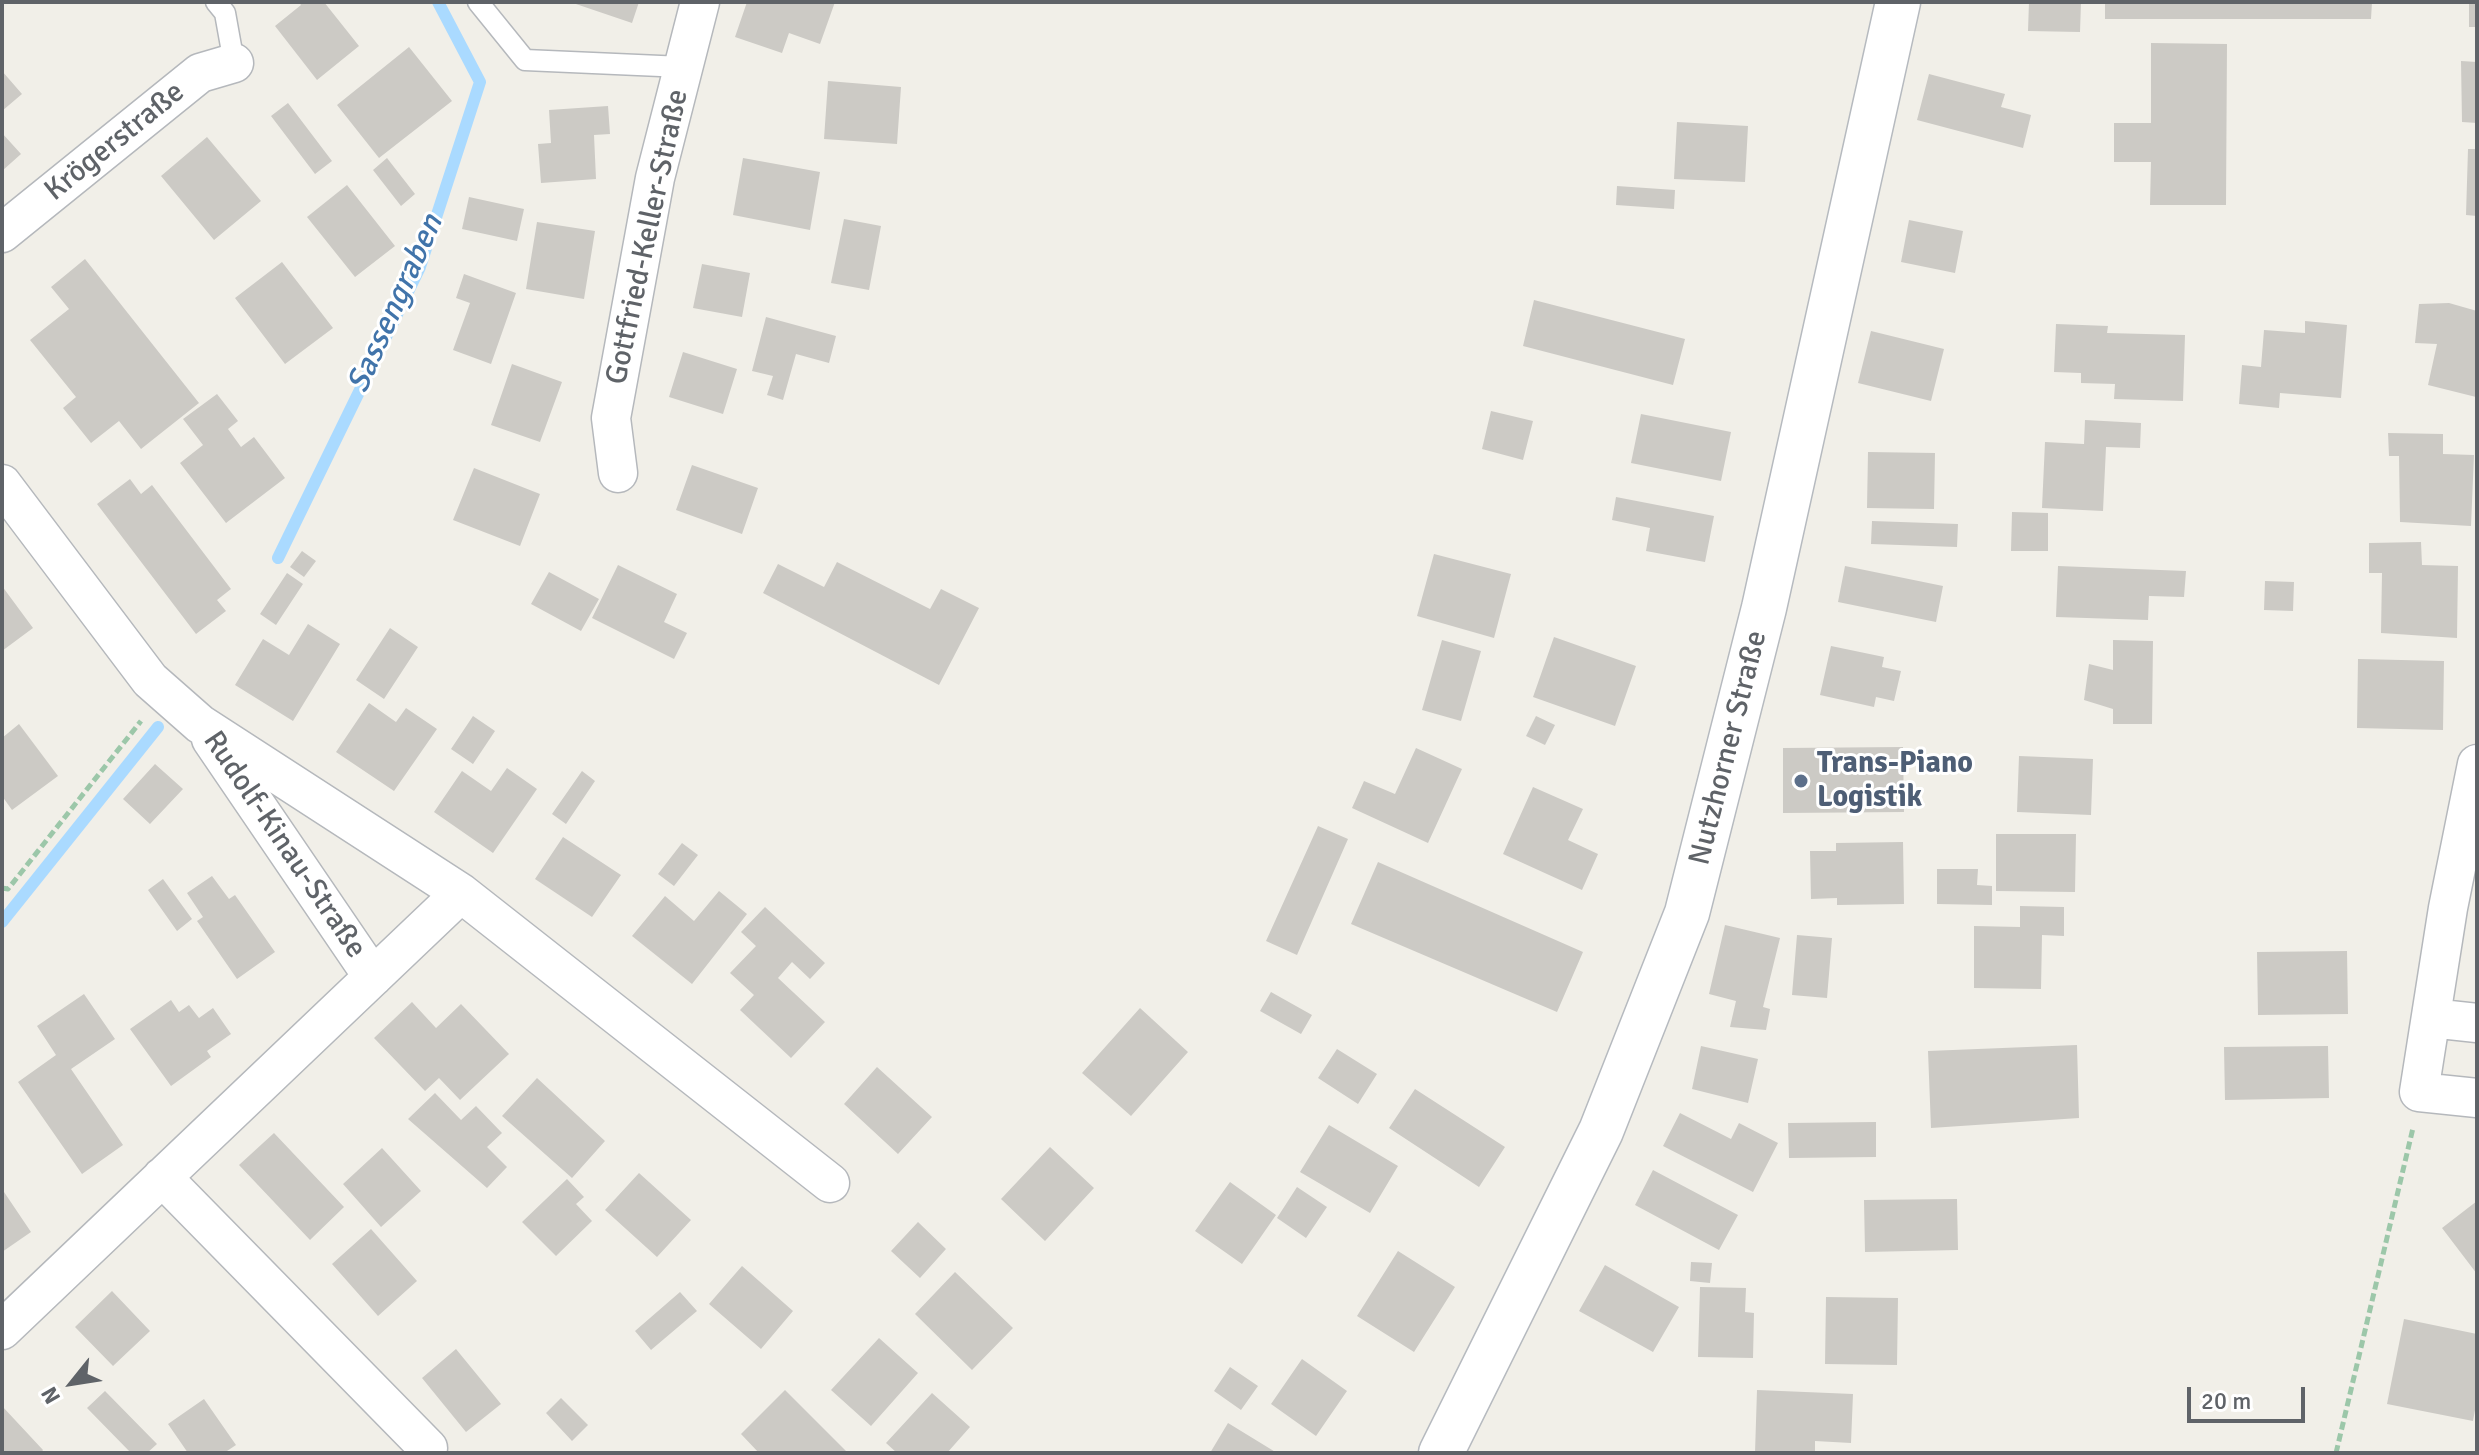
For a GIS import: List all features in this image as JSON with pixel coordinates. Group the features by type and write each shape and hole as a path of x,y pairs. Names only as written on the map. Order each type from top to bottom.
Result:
{"main road":[{"name":"Nutzhorner Straße","path":"1441,1453 1601,1131 1687,913 1764,608 1898,2"}],"street":[{"name":"Gottfried-Keller-Straße","path":"618,473 611,418 655,178 700,2"},
{"name":"Krögerstraße","path":"2,233 200,73 234,63"},
{"path":"2,484 150,680 200,724"},
{"name":"Rudolf-Kinau-Straße","path":"200,724 461,893 830,1183"},
{"name":"Rudolf-Kinau-Straße","path":"200,724 373,977"},
{"path":"2477,764 2448,908 2419,1092 2477,1098"},
{"name":"Rudolf-Kinau-Straße","path":"2,1330 461,893"},
{"path":"2431,1018 2477,1023"},
{"path":"162,1177 428,1448"}],"lane":[{"path":"216,2 225,13 234,63"},
{"path":"478,2 525,60 683,67"}],"path":[{"path":"2,888 8,889 164,692"},
{"path":"2336,1453 2415,1123 2419,1092"}],"building":[{"path":"299,2 324,2 359,46 317,80 275,26 301,5"},
{"path":"570,2 639,2 632,23"},
{"path":"747,2 835,2 820,44 789,33 782,53 735,37"},
{"path":"2029,2 2081,2 2080,32 2028,31"},
{"path":"2105,2 2372,2 2371,19 2105,19"},
{"path":"2469,2 2477,2 2477,27 2469,27"},
{"path":"2151,43 2227,44 2226,205 2150,205 2151,162 2114,162 2114,123 2151,123"},
{"path":"409,47 452,101 379,158 337,105"},
{"path":"2461,61 2477,62 2477,123 2462,122"},
{"path":"2,71 22,94 2,111"},
{"path":"1929,74 2005,94 2001,107 2031,115 2023,148 1917,120"},
{"path":"828,81 901,87 897,144 824,139"},
{"path":"288,103 332,161 315,174 271,116"},
{"path":"608,106 610,134 594,135 596,179 541,183 538,144 551,143 549,110"},
{"path":"1677,122 1748,126 1745,182 1674,179"},
{"path":"2,133 21,154 2,171"},
{"path":"207,137 261,201 214,240 161,176"},
{"path":"2468,149 2477,149 2477,216 2466,215"},
{"path":"387,158 415,194 401,206 373,170"},
{"path":"743,158 820,172 810,230 733,215"},
{"path":"347,185 395,246 355,277 307,217"},
{"path":"1617,186 1675,190 1674,209 1616,205"},
{"path":"469,197 524,209 517,241 462,229"},
{"path":"844,219 881,226 869,290 831,283"},
{"path":"1909,220 1963,231 1955,273 1901,262"},
{"path":"537,222 595,231 584,299 526,289"},
{"path":"85,259 199,403 141,449 119,421 91,443 63,408 76,397 30,340 69,309 51,287"},
{"path":"282,262 333,328 285,364 235,298"},
{"path":"702,264 750,273 742,317 693,308"},
{"path":"464,274 516,293 491,364 453,350 470,303 456,298"},
{"path":"1534,300 1685,339 1673,385 1523,346"},
{"path":"2449,303 2477,311 2476,397 2428,385 2437,344 2415,343 2419,304"},
{"path":"766,317 836,336 829,363 796,354 783,400 767,395 773,376 752,371"},
{"path":"2305,321 2347,325 2341,398 2280,393 2279,408 2239,404 2242,365 2261,367 2264,330 2305,333"},
{"path":"2056,324 2108,326 2107,333 2185,335 2183,401 2114,399 2115,384 2081,383 2081,373 2054,372"},
{"path":"1871,331 1944,349 1931,401 1858,383"},
{"path":"683,352 737,369 723,414 669,397"},
{"path":"512,364 562,382 540,442 491,425"},
{"path":"217,394 238,421 228,429 241,447 254,437 285,478 226,523 180,463 203,445 183,419"},
{"path":"1491,411 1533,421 1523,460 1482,449"},
{"path":"1641,414 1731,432 1721,481 1631,463"},
{"path":"2085,420 2141,423 2140,448 2106,447 2103,511 2042,508 2045,442 2084,444"},
{"path":"2388,433 2443,434 2443,454 2474,455 2471,526 2400,522 2399,456 2389,456"},
{"path":"1868,452 1935,453 1934,509 1867,508"},
{"path":"692,465 758,488 742,534 676,510"},
{"path":"474,468 540,494 520,546 453,520"},
{"path":"130,479 141,494 152,485 231,589 217,600 226,611 196,634 97,504"},
{"path":"1616,497 1714,516 1705,562 1646,551 1650,528 1612,520"},
{"path":"2012,512 2048,513 2048,551 2011,551"},
{"path":"1872,521 1958,524 1957,547 1871,544"},
{"path":"2421,542 2422,565 2458,566 2457,638 2381,633 2382,573 2369,573 2369,543"},
{"path":"302,551 316,561 304,577 290,567"},
{"path":"1434,554 1511,574 1494,638 1417,616"},
{"path":"837,562 930,609 941,589 979,608 939,685 763,593 778,564 824,587"},
{"path":"618,565 677,594 664,622 687,633 674,659 592,618"},
{"path":"1845,566 1943,586 1936,622 1838,602"},
{"path":"2058,566 2186,571 2184,597 2149,596 2148,620 2056,617"},
{"path":"549,572 599,599 581,631 531,604"},
{"path":"287,573 303,584 276,625 260,614"},
{"path":"2265,581 2294,582 2293,611 2264,610"},
{"path":"2,586 33,628 2,651"},
{"path":"308,624 340,644 293,721 235,685 263,639 289,655"},
{"path":"390,628 418,647 384,699 356,680"},
{"path":"1554,637 1636,666 1615,726 1533,697"},
{"path":"1442,640 1481,651 1461,721 1422,710"},
{"path":"2113,640 2153,641 2152,724 2113,724 2113,709 2084,700 2089,664 2113,670"},
{"path":"1831,646 1884,657 1882,667 1901,671 1894,701 1876,697 1874,707 1820,695"},
{"path":"2358,659 2444,661 2443,730 2357,728"},
{"path":"369,703 396,722 406,708 437,729 394,791 336,752"},
{"path":"473,716 495,731 473,764 451,749"},
{"path":"1536,716 1555,725 1545,745 1526,736"},
{"path":"19,724 58,776 12,810 2,796 2,738"},
{"path":"1903,747 1904,812 1783,813 1783,748"},
{"path":"1416,748 1462,769 1428,843 1352,808 1364,781 1395,794"},
{"path":"2019,756 2093,759 2091,815 2017,812"},
{"path":"155,764 183,789 150,824 123,799"},
{"path":"507,768 537,789 493,853 434,812 462,771 491,791"},
{"path":"582,771 595,781 566,824 552,814"},
{"path":"1533,787 1583,809 1568,840 1598,854 1582,890 1503,854"},
{"path":"1318,826 1348,839 1297,955 1266,941"},
{"path":"1996,834 2076,834 2075,892 1996,891"},
{"path":"563,837 621,875 592,917 535,879"},
{"path":"1903,842 1904,904 1837,905 1837,898 1811,899 1810,851 1836,851 1836,843"},
{"path":"682,843 698,855 674,886 658,874"},
{"path":"1378,862 1583,952 1557,1012 1351,924"},
{"path":"1937,869 1978,869 1977,885 1992,886 1992,905 1937,904"},
{"path":"212,876 229,899 235,895 275,952 237,979 197,921 203,917 187,893"},
{"path":"163,879 192,919 177,931 148,890"},
{"path":"719,891 747,914 692,984 632,936 665,896 694,921"},
{"path":"2020,906 2064,907 2064,936 2042,935 2041,989 1974,988 1974,926 2020,927"},
{"path":"765,907 825,963 810,979 792,962 778,978 825,1022 791,1058 740,1010 754,995 730,973 756,946 741,932"},
{"path":"1725,925 1780,938 1763,1007 1770,1009 1766,1030 1730,1027 1736,1001 1709,994"},
{"path":"1797,935 1832,938 1827,998 1792,995"},
{"path":"2347,951 2348,1014 2258,1015 2257,952"},
{"path":"1271,992 1312,1015 1301,1034 1260,1011"},
{"path":"84,994 115,1039 71,1069 123,1145 82,1174 18,1082 56,1055 37,1026"},
{"path":"171,1000 179,1012 189,1005 199,1018 213,1008 231,1034 207,1051 211,1057 171,1086 130,1029"},
{"path":"412,1002 436,1028 461,1004 509,1054 460,1100 439,1078 425,1091 374,1038"},
{"path":"1140,1008 1188,1052 1131,1116 1082,1073"},
{"path":"2077,1045 2079,1118 1931,1128 1928,1051"},
{"path":"1701,1046 1758,1059 1748,1103 1692,1089"},
{"path":"2328,1046 2329,1098 2225,1100 2224,1047"},
{"path":"1337,1049 1377,1074 1358,1104 1318,1078"},
{"path":"877,1067 932,1117 898,1154 844,1104"},
{"path":"537,1078 605,1141 572,1178 502,1116"},
{"path":"1415,1089 1505,1147 1479,1187 1389,1128"},
{"path":"435,1093 461,1120 476,1106 502,1133 487,1147 507,1167 487,1188 408,1119"},
{"path":"1680,1113 1731,1139 1739,1123 1778,1143 1753,1192 1663,1146"},
{"path":"1876,1122 1876,1157 1789,1158 1788,1123"},
{"path":"1329,1125 1398,1166 1370,1213 1300,1172"},
{"path":"274,1133 344,1207 310,1240 239,1165"},
{"path":"1050,1147 1094,1188 1045,1241 1001,1199"},
{"path":"382,1148 421,1191 381,1227 343,1184"},
{"path":"1653,1170 1738,1215 1719,1250 1635,1205"},
{"path":"639,1173 691,1220 657,1257 605,1210"},
{"path":"567,1179 584,1197 576,1204 592,1221 556,1256 522,1222"},
{"path":"1230,1182 1276,1215 1242,1264 1195,1231"},
{"path":"1297,1187 1327,1207 1306,1238 1277,1218"},
{"path":"2,1189 31,1232 2,1252"},
{"path":"1957,1199 1958,1250 1865,1252 1864,1200"},
{"path":"2477,1201 2477,1274 2442,1228"},
{"path":"918,1222 946,1249 920,1278 891,1251"},
{"path":"371,1229 417,1281 378,1316 332,1264"},
{"path":"1398,1251 1455,1287 1414,1352 1357,1316"},
{"path":"1691,1262 1712,1263 1710,1283 1690,1281"},
{"path":"1605,1265 1679,1307 1653,1352 1579,1311"},
{"path":"742,1266 793,1311 761,1349 709,1304"},
{"path":"955,1272 1013,1328 972,1370 915,1314"},
{"path":"1700,1287 1746,1288 1745,1312 1754,1313 1753,1358 1698,1357"},
{"path":"112,1291 150,1331 113,1366 75,1327"},
{"path":"680,1292 697,1311 651,1350 635,1331"},
{"path":"1826,1297 1898,1298 1897,1365 1825,1364"},
{"path":"2404,1319 2477,1334 2477,1399 2473,1421 2387,1404"},
{"path":"879,1338 918,1373 871,1426 831,1390"},
{"path":"456,1349 501,1404 466,1432 422,1378"},
{"path":"1302,1359 1347,1391 1316,1436 1271,1404"},
{"path":"1230,1367 1258,1386 1241,1410 1214,1391"},
{"path":"785,1390 848,1453 759,1453 741,1434"},
{"path":"1757,1390 1853,1394 1851,1443 1815,1441 1815,1453 1755,1453"},
{"path":"105,1391 157,1444 147,1453 131,1453 87,1408"},
{"path":"932,1393 970,1427 947,1453 897,1453 886,1443"},
{"path":"561,1398 588,1425 572,1441 546,1413"},
{"path":"204,1399 236,1445 224,1453 188,1453 168,1424"},
{"path":"2,1406 43,1450 41,1453 2,1453"},
{"path":"1228,1423 1277,1453 1210,1453"}],"waterway":[{"name":"Sassengraben","path":"278,558 420,267 480,82 438,2"},
{"name":"Sassengraben","path":"2,922 158,727"}],"place":[{"name":"Trans-Piano Logistik","path":"1801,781"}]}
